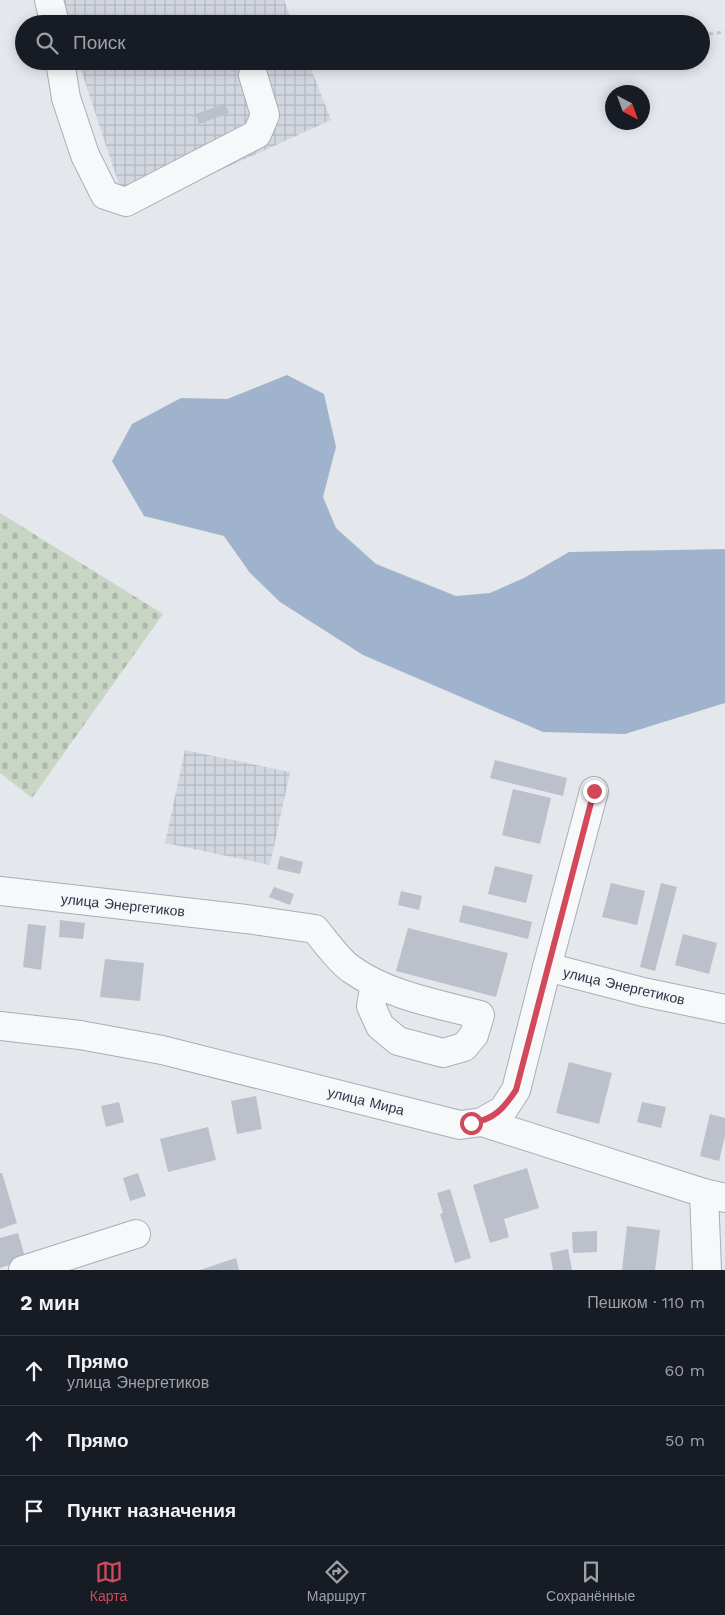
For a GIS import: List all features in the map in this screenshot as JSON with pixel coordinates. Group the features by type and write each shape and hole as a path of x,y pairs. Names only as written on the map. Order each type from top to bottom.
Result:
{"street":[{"path":"49,0 53,15"},
{"path":"61,70 66,98 85,155 105,195 126,202 257,134 265,115 254,75"},
{"path":"547,967 594,791"},
{"name":"улица Энергетиков","path":"0,891 246,919 315,929 349,968 375,983"},
{"name":"улица Энергетиков","path":"482,1122 503,1110 516,1090 547,967 643,992 725,1009"},
{"name":"улица Мира","path":"0,1026 80,1035 162,1050 460,1125 482,1122 714,1195"},
{"path":"707,1270 714,1195"},
{"path":"24,1270 136,1234"}],"path":[{"path":"710,34 725,32"}],"shaded area":[{"path":"58,0 284,0 290,15 63,15"},
{"path":"81,70 312,70 331,120 128,212"},
{"path":"185,750 290,772 270,865 165,843"}],"green space":[{"path":"0,513 163,614 32,798 0,773"}],"water":[{"path":"287,375 324,394 336,447 323,497 336,528 376,564 456,596 490,593 524,578 569,552 725,549 725,703 625,734 543,732 363,655 280,602 250,573 224,536 144,516 112,461 132,424 181,398 227,399"}],"building":[{"path":"225,104 229,113 199,124 196,114"},
{"path":"495,760 567,778 563,796 490,778"},
{"path":"513,789 551,798 540,844 502,835"},
{"path":"280,856 303,862 300,874 277,869"},
{"path":"495,866 533,875 526,903 488,894"},
{"path":"611,883 645,891 637,925 602,917"},
{"path":"661,883 677,887 655,971 640,967"},
{"path":"274,887 294,894 290,905 269,897"},
{"path":"401,891 422,896 419,910 398,905"},
{"path":"463,905 532,922 528,939 459,922"},
{"path":"60,920 85,923 83,939 59,937"},
{"path":"28,924 46,926 41,970 23,967"},
{"path":"408,928 508,953 496,997 396,971"},
{"path":"683,934 717,943 709,974 675,965"},
{"path":"105,959 144,963 140,1001 100,997"},
{"path":"569,1062 612,1073 599,1124 556,1113"},
{"path":"256,1096 262,1129 237,1134 231,1101"},
{"path":"119,1102 124,1122 106,1127 101,1106"},
{"path":"642,1102 666,1107 661,1128 637,1122"},
{"path":"710,1114 725,1118 725,1136 719,1161 700,1156"},
{"path":"208,1127 216,1160 168,1172 160,1139"},
{"path":"527,1168 539,1208 504,1219 509,1237 490,1243 473,1185"},
{"path":"0,1173 2,1173 17,1223 0,1229"},
{"path":"138,1173 146,1196 130,1201 123,1178"},
{"path":"450,1189 471,1258 455,1263 440,1214 443,1213 437,1193"},
{"path":"627,1226 660,1230 655,1270 622,1270"},
{"path":"597,1231 597,1252 573,1253 572,1232"},
{"path":"18,1233 26,1260 0,1268 0,1238"},
{"path":"568,1249 572,1270 553,1270 550,1253"},
{"path":"236,1258 239,1270 200,1270"}],"route":[{"path":"471,1123 482,1122 503,1110 516,1090 594,791"}]}
